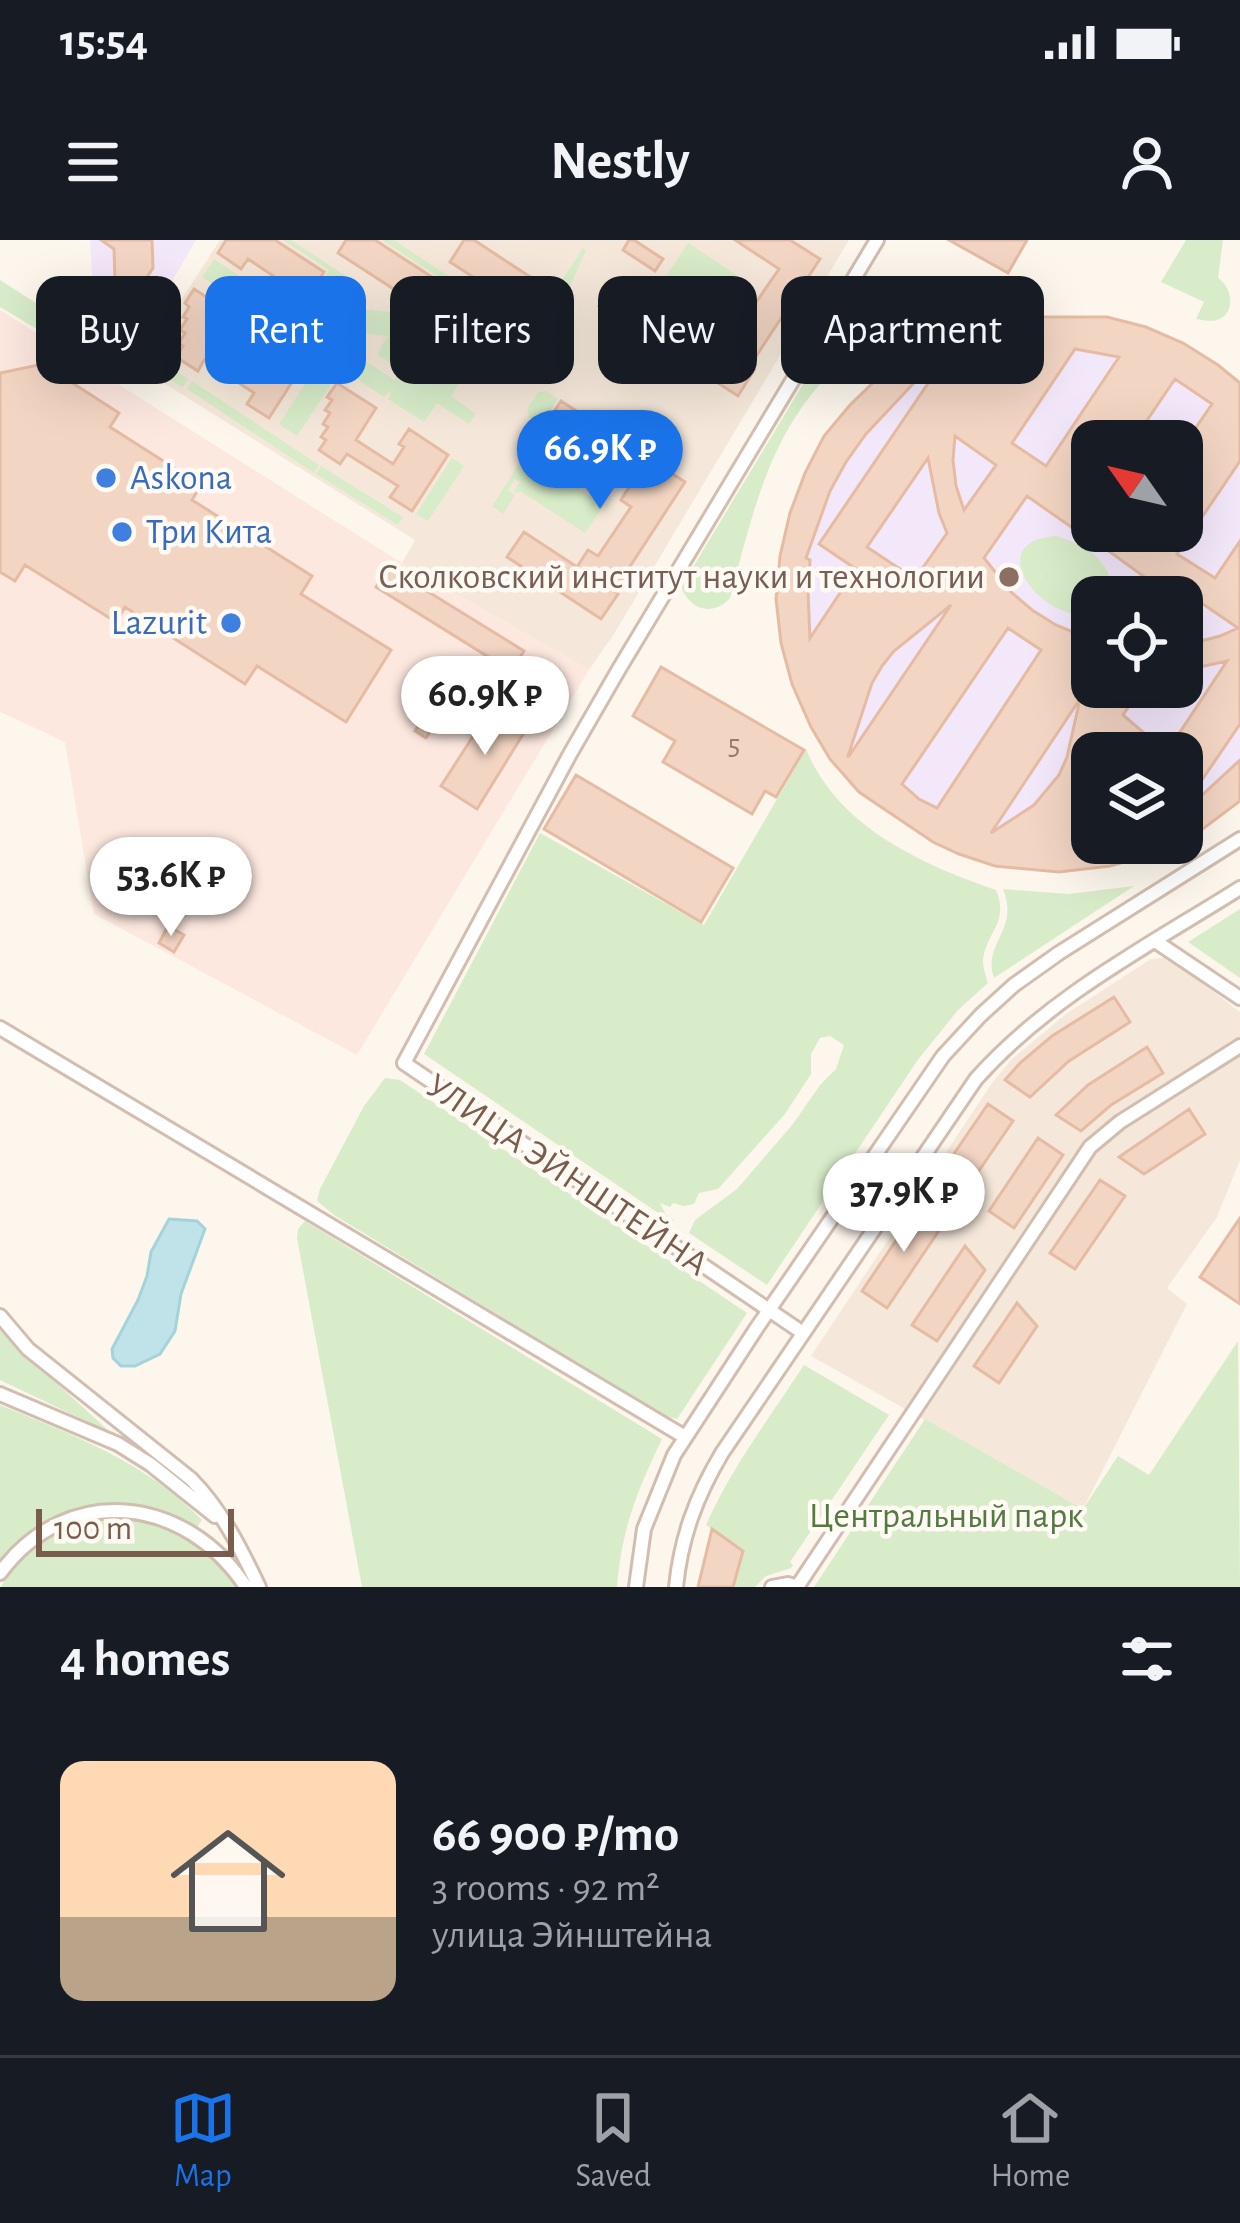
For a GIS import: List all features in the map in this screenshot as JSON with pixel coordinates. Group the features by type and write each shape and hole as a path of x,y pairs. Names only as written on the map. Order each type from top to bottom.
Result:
{"street":[{"name":"УЛИЦА ЭЙНШТЕЙНА","path":"803,1333 404,1064 609,686 877,240"},
{"path":"636,1587 644,1529 685,1437 920,1087 981,1015 1014,985 1240,839"},
{"path":"676,1587 686,1529 722,1453 986,1067 1054,1006 1240,888"},
{"path":"1155,941 1240,998"},
{"path":"0,1028 685,1437"},
{"path":"772,1587 797,1587 1090,1147 1120,1122 1240,1046"},
{"path":"0,1316 28,1349 206,1494 260,1587"},
{"path":"0,1394 118,1444 225,1524"},
{"path":"0,1573 21,1548 59,1524 82,1515 129,1510 188,1529 224,1558 246,1587"}],"shaded area":[{"path":"90,240 196,240 175,276 92,276"},
{"path":"220,240 849,240 828,276 781,276 781,354 589,670 402,563 415,540 165,384 181,384 181,300"},
{"path":"0,310 36,333 36,384 118,384 402,563 589,670 357,1055 94,914 65,742 0,712"},
{"name":"Сколковский институт науки и технологии","path":"1044,317 1107,317 1183,343 1240,383 1240,801 1203,829 1203,732 1071,732 1071,864 1117,864 1059,872 995,866 959,854 859,792 830,759 792,684 776,599 780,556 805,473 824,436 872,384 1044,384"},
{"path":"1168,957 1240,1012 1240,1160 1217,1217 1167,1288 1187,1304 1083,1509 811,1356 1012,1059 1066,1014 1151,959"}],"green space":[{"path":"283,240 291,240 346,276 326,276 329,270"},
{"path":"382,240 394,240 448,276 437,276"},
{"path":"1186,240 1223,240 1218,278 1229,293 1230,306 1217,320 1196,319 1204,302 1161,282"},
{"path":"688,243 738,276 666,276"},
{"path":"583,248 586,250 574,277 565,276"},
{"path":"214,259 240,276 205,279"},
{"path":"0,280 36,303 36,328 0,307"},
{"path":"366,310 390,312 390,363 377,354 388,336 366,333"},
{"path":"366,362 390,377 390,384 459,384 451,396 476,414 469,424 437,403 424,422 388,399 389,391 384,397 365,384"},
{"path":"192,381 319,465 314,473 187,389"},
{"path":"305,384 331,384 297,436 279,424"},
{"path":"803,384 820,384 782,440 769,470 730,598 716,608 702,608 681,587"},
{"path":"538,392 558,399 541,425 529,417 527,409"},
{"path":"526,453 604,505 585,533 514,491 520,482 515,479 508,490 515,495 503,514 492,506"},
{"path":"452,458 464,466 428,521 416,514"},
{"path":"321,466 403,517 398,525 316,474"},
{"path":"1057,536 1071,542 1071,552 1090,552 1109,576 1071,576 1071,614 1053,606 1037,594 1020,565 1023,551 1034,541"},
{"path":"806,749 820,776 860,821 911,855 996,890 1000,911 983,961 988,983 958,1010 917,1061 767,1285 689,1233 695,1220 737,1189 793,1124 836,1069 844,1045 830,1036 820,1038 811,1054 811,1074 785,1114 718,1189 699,1193 694,1204 670,1207 660,1203 673,1223 424,1054 540,833 704,925"},
{"path":"1134,886 994,978 993,956 1007,915 1003,889 1069,894"},
{"path":"1240,909 1240,978 1188,942"},
{"path":"385,1078 400,1080 747,1313 677,1419 639,1401 317,1201 364,1106"},
{"path":"305,1221 662,1439 632,1510 617,1587 362,1587 297,1238"},
{"path":"0,1331 111,1433 0,1380"},
{"name":"Центральный парк","path":"1238,1341 1240,1587 814,1587 925,1419 1083,1509 1118,1456 1149,1475"},
{"path":"804,1365 889,1415 790,1562 791,1568 766,1576 755,1587 734,1587 744,1550 706,1525 739,1463"},
{"path":"0,1405 133,1466 202,1520 197,1527 141,1505 95,1506 33,1531 0,1563"},
{"path":"106,1518 182,1534 213,1555 237,1587 1,1587 20,1560 45,1540"}],"water":[{"path":"169,1219 197,1221 205,1229 181,1294 175,1331 160,1354 135,1366 121,1366 112,1349 138,1300 151,1252"}],"building":[{"path":"101,240 152,240 153,268 148,276 115,276 114,249"},
{"path":"226,240 275,240 324,272 321,276 273,276 248,259 241,269 218,253"},
{"path":"346,240 375,240 430,276 390,276 390,287 338,253"},
{"path":"464,240 474,240 529,276 472,276 450,262"},
{"path":"629,240 663,259 655,271 623,250"},
{"path":"735,240 790,240 820,259 809,276 781,276 781,318 757,355 757,301 779,269"},
{"path":"949,240 1027,240 1008,273"},
{"path":"194,289 205,296 205,361 198,371 181,360 185,333 181,328 189,307 185,303"},
{"path":"1044,317 1107,317 1146,327 1183,343 1240,383 1240,461 1203,516 1201,420 1212,404 1175,379 1147,420 1077,420 1119,357 1075,349 1012,443 1046,466 1071,429 1071,527 1027,496 984,558 1032,610 1071,631 1074,708 991,833 1034,805 1059,775 1071,739 1071,864 1117,864 1059,872 995,866 959,854 859,792 830,759 811,727 781,643 776,599 780,556 805,473 824,436 872,384 913,384 866,434 830,491 806,558 810,560 810,638 856,569 819,544 928,384 1044,384","holes":["955,436 996,465 964,510 953,460","928,458 947,533 915,579 867,547","951,605 848,756 872,683 894,651","1008,628 1041,650 937,808 902,784"]},
{"name":"Три Кита","path":"36,365 36,384 74,384 119,413 110,427 201,485 192,500 312,576 301,594 391,650 346,722 257,666 245,684 125,607 116,622 25,565 15,581 0,572 0,373"},
{"path":"240,384 291,384 269,418 247,404 254,393"},
{"path":"339,384 376,408 356,440 393,464 409,429 448,455 412,511 390,497 398,486 347,454 340,464 319,450 328,427 323,424 330,413 325,410 332,400 327,397"},
{"path":"719,384 745,384 738,396"},
{"path":"561,401 685,482 601,619 507,557 524,532 577,567 588,550 598,556 631,507 621,500 631,484 580,450 569,467 537,446"},
{"path":"1240,541 1240,724 1203,778 1203,732 1180,732 1196,708 1203,708 1203,697 1227,661 1203,666 1203,640 1238,628 1203,604 1203,576 1143,576 1110,552 1178,552 1215,578"},
{"path":"388,567 524,651 511,671 376,587"},
{"path":"661,667 804,750 776,797 765,791 752,814 663,762 675,741 633,716"},
{"path":"432,704 443,711 426,738 415,731"},
{"path":"1078,708 1128,708 1123,715 1143,732 1073,732"},
{"path":"511,711 530,723 477,809 441,786 488,713 504,723"},
{"path":"1240,760 1240,801 1203,829 1203,794"},
{"path":"576,775 733,868 701,922 544,829"},
{"path":"168,926 184,935 174,952 159,943"},
{"path":"1114,997 1130,1022 1069,1061 1030,1097 1005,1080 1052,1036"},
{"path":"1147,1047 1163,1073 1111,1105 1081,1131 1056,1115 1088,1085"},
{"path":"988,1104 1013,1121 963,1194 938,1177"},
{"path":"1189,1109 1205,1134 1144,1174 1119,1157"},
{"path":"1038,1138 1063,1155 1014,1228 989,1211"},
{"path":"1100,1180 1125,1196 1075,1269 1050,1253"},
{"path":"924,1199 944,1223 887,1308 862,1291"},
{"path":"1240,1218 1240,1304 1200,1277"},
{"path":"965,1246 985,1270 937,1341 912,1325"},
{"path":"1017,1303 1037,1326 999,1383 974,1366"},
{"path":"712,1529 743,1551 733,1587 698,1587"}],"place":[{"name":"Askona","path":"106,478"},
{"name":"Три Кита","path":"122,532"},
{"name":"Сколковский институт науки и технологии","path":"1009,577"},
{"name":"Lazurit","path":"231,623"}]}
